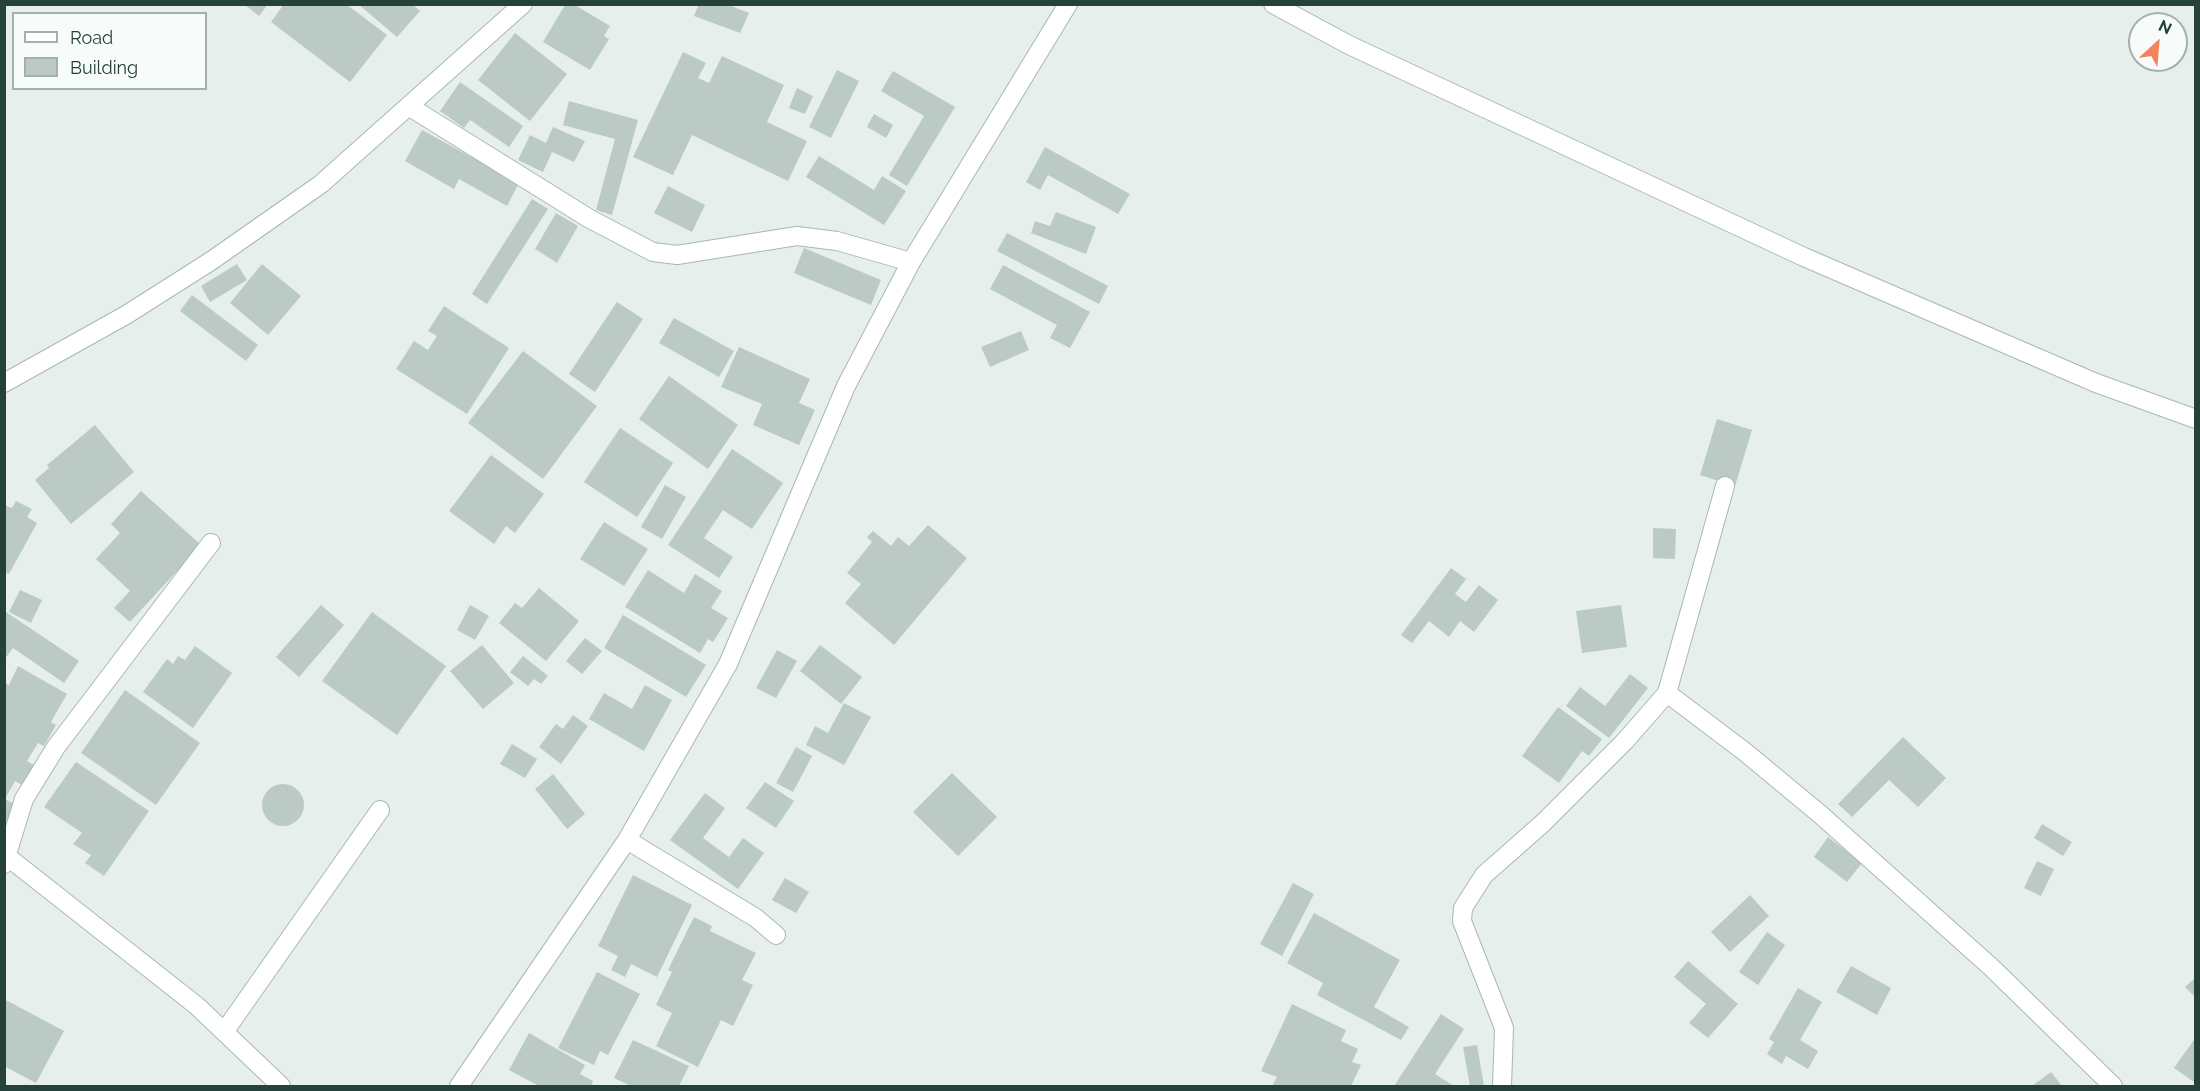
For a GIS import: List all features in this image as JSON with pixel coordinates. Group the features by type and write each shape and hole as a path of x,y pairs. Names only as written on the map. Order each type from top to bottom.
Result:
{"street":[{"path":"4,383 126,315 211,261 321,184 523,4"},
{"path":"459,1086 627,840 728,664 766,581 846,386 911,261 1068,4"},
{"path":"1273,4 1349,45 1804,257 2096,383 2196,419"},
{"path":"410,107 580,213 653,252 677,255 797,236 837,241 911,261"},
{"path":"1502,1086 1504,1028 1462,921 1463,908 1484,875 1543,823 1600,766 1667,693 1725,486"},
{"path":"211,543 56,747 24,799 6,858 197,1006 281,1086"},
{"path":"1667,693 1745,752 1821,815 1991,967 2113,1086"},
{"path":"224,1032 380,810"},
{"path":"627,840 756,918 776,935"}],"building":[{"path":"244,4 268,4 259,16"},
{"path":"284,4 346,4 387,35 350,82 271,22"},
{"path":"358,4 412,4 420,11 397,37"},
{"path":"699,4 726,4 749,13 740,33 694,16"},
{"path":"565,5 575,5 610,26 604,36 609,39 590,70 543,42"},
{"path":"515,33 567,74 530,121 478,80"},
{"path":"683,52 706,63 698,78 709,83 722,56 784,85 767,122 807,141 788,181 692,135 673,175 633,157"},
{"path":"837,70 859,81 831,138 809,127"},
{"path":"893,71 955,107 907,186 889,175 924,116 881,91"},
{"path":"460,82 523,126 509,147 470,120 464,128 440,111"},
{"path":"797,88 813,96 805,114 789,108"},
{"path":"569,101 638,120 612,215 596,210 615,139 563,125"},
{"path":"874,114 893,125 886,138 867,127"},
{"path":"553,127 585,141 574,162 552,152 543,172 518,160 530,135 546,143"},
{"path":"422,130 519,183 507,206 459,179 454,189 405,161"},
{"path":"1045,147 1130,194 1118,214 1048,175 1040,190 1026,182"},
{"path":"819,156 874,190 882,176 906,191 884,225 806,177"},
{"path":"668,186 705,205 692,232 654,213"},
{"path":"532,199 548,209 487,304 472,294"},
{"path":"1056,212 1096,227 1086,254 1031,233 1035,221 1050,226"},
{"path":"556,213 578,226 557,263 535,249"},
{"path":"1007,233 1108,286 1099,304 997,251"},
{"path":"804,248 881,280 871,305 794,273"},
{"path":"237,264 247,280 210,302 201,286"},
{"path":"262,264 301,296 268,335 230,303"},
{"path":"1003,265 1090,312 1070,348 1050,338 1057,325 990,289"},
{"path":"192,295 258,345 246,361 180,311"},
{"path":"617,302 643,319 595,392 569,374"},
{"path":"444,306 509,348 467,414 396,369 414,341 428,350 437,336 428,331"},
{"path":"674,318 734,351 719,377 659,343"},
{"path":"1021,331 1029,350 990,367 981,347"},
{"path":"739,347 810,379 799,403 815,410 799,445 753,425 762,404 721,387"},
{"path":"523,351 597,406 543,479 468,423"},
{"path":"669,376 738,425 708,469 639,419"},
{"path":"1717,419 1752,430 1735,486 1700,475"},
{"path":"95,425 134,472 71,524 35,480 49,468 47,465"},
{"path":"620,428 673,463 637,517 584,482"},
{"path":"732,449 783,483 752,529 723,510 704,538 733,557 719,578 668,545"},
{"path":"491,455 544,494 515,533 506,526 494,544 449,511"},
{"path":"665,485 686,497 662,539 641,527"},
{"path":"141,491 201,545 130,622 114,608 130,591 96,559 120,533 111,524"},
{"path":"16,501 32,509 27,517 37,523 9,574 4,571 4,505 12,508"},
{"path":"604,522 648,549 624,586 580,559"},
{"path":"928,525 967,558 894,645 845,603 861,584 847,573 872,542 867,537 873,531 891,546 898,537 909,546"},
{"path":"1653,528 1676,529 1675,559 1653,558"},
{"path":"1451,568 1466,579 1455,594 1466,602 1479,585 1498,600 1474,632 1460,621 1449,637 1429,621 1412,643 1401,635"},
{"path":"648,570 684,593 695,574 722,591 711,608 728,618 713,642 708,639 700,653 625,607"},
{"path":"539,588 579,621 546,661 499,623 515,603 522,608"},
{"path":"20,590 42,600 31,623 9,612"},
{"path":"321,605 344,625 299,677 276,657"},
{"path":"470,605 489,616 475,640 457,630"},
{"path":"1621,605 1627,647 1582,653 1576,611"},
{"path":"6,612 79,661 64,683 13,648 4,660"},
{"path":"372,612 446,666 397,735 322,681"},
{"path":"623,615 706,665 686,697 604,648"},
{"path":"585,638 602,651 582,674 566,661"},
{"path":"482,645 514,683 483,709 450,671"},
{"path":"820,645 862,677 841,704 800,671"},
{"path":"195,646 232,673 193,728 143,692 167,659 173,664 178,656 185,660"},
{"path":"777,650 797,661 776,698 756,688"},
{"path":"523,656 548,676 541,684 534,679 528,686 510,672"},
{"path":"18,666 67,694 51,722 56,725 44,746 38,743 27,761 34,765 22,785 15,781 5,799 16,805 4,825 4,682 9,685"},
{"path":"1630,674 1648,688 1609,738 1566,706 1580,687 1605,706"},
{"path":"645,685 672,700 644,751 589,719 604,693 632,709"},
{"path":"125,690 200,743 156,805 81,753"},
{"path":"844,703 871,717 844,765 806,745 815,726 828,733"},
{"path":"1558,707 1602,739 1589,756 1582,751 1559,783 1522,756"},
{"path":"573,715 588,726 561,764 539,747 556,724 563,729"},
{"path":"1903,737 1946,778 1918,807 1889,780 1852,817 1838,804"},
{"path":"512,744 537,759 525,778 500,764"},
{"path":"796,747 812,756 793,792 776,783"},
{"path":"76,762 149,811 104,876 85,863 91,855 73,844 82,833 44,807"},
{"path":"952,773 997,817 958,856 913,812"},
{"path":"553,774 585,814 567,829 535,789"},
{"path":"765,782 794,801 776,828 746,808"},
{"path":"283,784 298,790 304,805 298,820 283,826 268,820 262,805 268,790"},
{"path":"705,793 725,808 703,838 729,857 743,838 764,853 738,889 670,840"},
{"path":"2042,824 2072,842 2063,856 2034,838"},
{"path":"1828,837 1862,863 1847,882 1814,857"},
{"path":"2037,861 2054,869 2041,896 2024,888"},
{"path":"633,875 692,905 657,977 631,964 625,977 611,970 618,956 598,946"},
{"path":"785,878 809,892 796,913 772,900"},
{"path":"1293,883 1314,894 1282,956 1260,944"},
{"path":"1750,895 1769,916 1730,952 1711,932"},
{"path":"1314,913 1400,960 1374,1007 1409,1027 1401,1040 1317,995 1323,983 1287,963"},
{"path":"694,917 712,926 710,931 756,953 742,980 753,985 733,1026 721,1020 698,1067 656,1046 672,1013 656,1005 672,972 668,970"},
{"path":"1767,932 1785,945 1758,985 1739,972"},
{"path":"1688,961 1738,1004 1708,1038 1689,1023 1706,1004 1674,977"},
{"path":"1851,966 1891,988 1877,1015 1836,992"},
{"path":"597,972 640,994 608,1055 600,1051 594,1065 558,1048"},
{"path":"2196,977 2196,998 2185,987"},
{"path":"1798,988 1822,1002 1800,1040 1818,1051 1808,1069 1786,1056 1782,1064 1767,1054 1774,1042 1769,1039"},
{"path":"4,999 64,1031 36,1083 4,1066"},
{"path":"1292,1004 1346,1030 1341,1041 1358,1049 1352,1062 1361,1065 1351,1086 1272,1086 1277,1077 1261,1071"},
{"path":"1441,1014 1464,1029 1435,1074 1454,1086 1394,1086"},
{"path":"529,1033 585,1065 580,1074 593,1081 591,1086 539,1086 509,1070"},
{"path":"2196,1037 2196,1080 2194,1082 2174,1068"},
{"path":"633,1040 689,1066 679,1086 631,1086 614,1078"},
{"path":"1477,1045 1484,1086 1470,1086 1463,1047"},
{"path":"2051,1072 2062,1086 2032,1086"}]}
